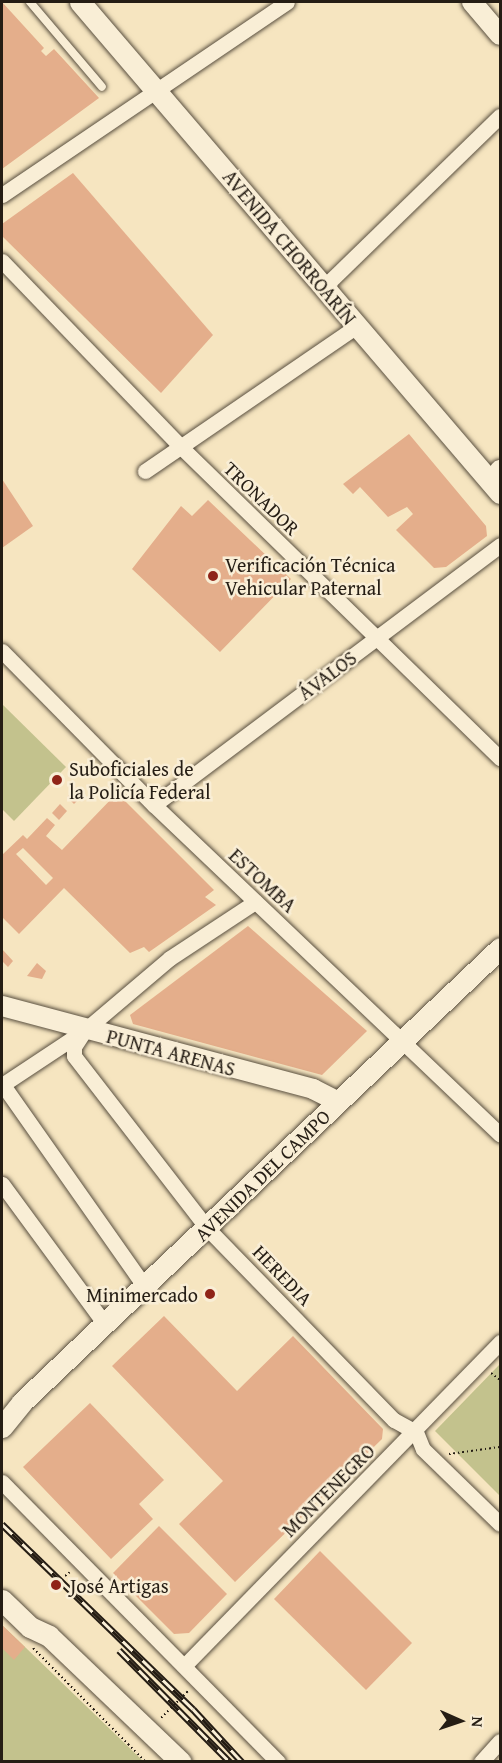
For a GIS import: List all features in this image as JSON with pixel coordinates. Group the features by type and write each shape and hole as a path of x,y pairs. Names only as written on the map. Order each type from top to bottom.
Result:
{"main road":[{"name":"AVENIDA CHORROARÍN","path":"80,2 357,326 497,482"},
{"name":"AVENIDA DEL CAMPO","path":"2,1427 22,1402 501,948"},
{"name":"AVENIDA DEL CAMPO","path":"2,1415 22,1402"},
{"path":"2,1583 38,1618 49,1636 181,1761"},
{"path":"2,1600 30,1627 49,1636"}],"street":[{"path":"4,188 158,92 288,2"},
{"path":"472,2 501,34"},
{"path":"325,286 501,116"},
{"name":"TRONADOR","path":"2,261 181,447 375,639 501,758"},
{"path":"145,471 357,326"},
{"name":"ÁVALOS","path":"154,805 501,545"},
{"name":"ESTOMBA","path":"2,651 154,805 404,1039 501,1135"},
{"path":"145,1287 2,1085 85,1030 170,958 255,902"},
{"name":"PUNTA ARENAS","path":"2,1006 313,1089 338,1102"},
{"name":"HEREDIA","path":"85,1030 74,1047 74,1056 207,1227 394,1420 416,1432 432,1457 501,1524"},
{"path":"2,1184 105,1324"},
{"name":"MONTENEGRO","path":"184,1666 416,1432 501,1342"},
{"path":"2,1482 278,1761"},
{"path":"481,1761 501,1741"}],"lane":[{"path":"30,2 102,87"}],"path":[{"path":"432,1457 499,1449"},
{"path":"27,1642 146,1761"},
{"path":"168,1711 192,1688"}],"shaded area":[{"path":"2,704 66,767 14,821 2,809"},
{"path":"500,1364 500,1496 435,1431"},
{"path":"2,1625 25,1647 143,1761 2,1761"}],"building":[{"path":"2,2 44,48 41,51 46,56 54,49 99,98 2,169"},
{"path":"73,173 213,335 161,393 2,236 2,224"},
{"path":"409,434 486,526 487,536 446,567 434,568 396,530 413,514 407,507 388,517 360,487 353,494 343,484"},
{"path":"2,479 33,526 2,548"},
{"name":"Verificación Técnica Vehicular Paternal","path":"208,500 291,579 220,652 132,569 181,506 192,516"},
{"path":"77,787 84,794 74,804 67,797"},
{"path":"117,793 214,890 205,897 216,905 149,952 144,947 130,953 64,888 19,934 2,917 2,855 23,835 27,839 47,818 55,825 46,836 62,850","holes":["23,848 53,878 46,885 16,854"]},
{"path":"60,804 67,811 59,820 52,813"},
{"path":"248,926 367,1031 322,1075 133,1024 130,1015"},
{"path":"2,949 13,961 8,967 2,961"},
{"path":"37,963 46,971 42,979 27,976"},
{"path":"164,1316 237,1391 293,1336 383,1429 382,1439 235,1582 179,1524 223,1481 112,1366"},
{"path":"90,1403 164,1480 139,1504 153,1519 111,1559 23,1467"},
{"path":"159,1526 227,1594 189,1633 174,1634 113,1573"},
{"path":"320,1551 412,1643 366,1690 274,1599"},
{"path":"2,1625 25,1647 14,1660 2,1648"}],"railway":[{"path":"2,1524 193,1709 242,1762"},
{"path":"119,1650 230,1762"}],"place":[{"name":"Verificación Técnica Vehicular Paternal","path":"213,576"},
{"name":"Suboficiales de la Policía Federal","path":"57,780"},
{"name":"Minimercado","path":"210,1294"},
{"name":"José Artigas","path":"56,1585"}]}
